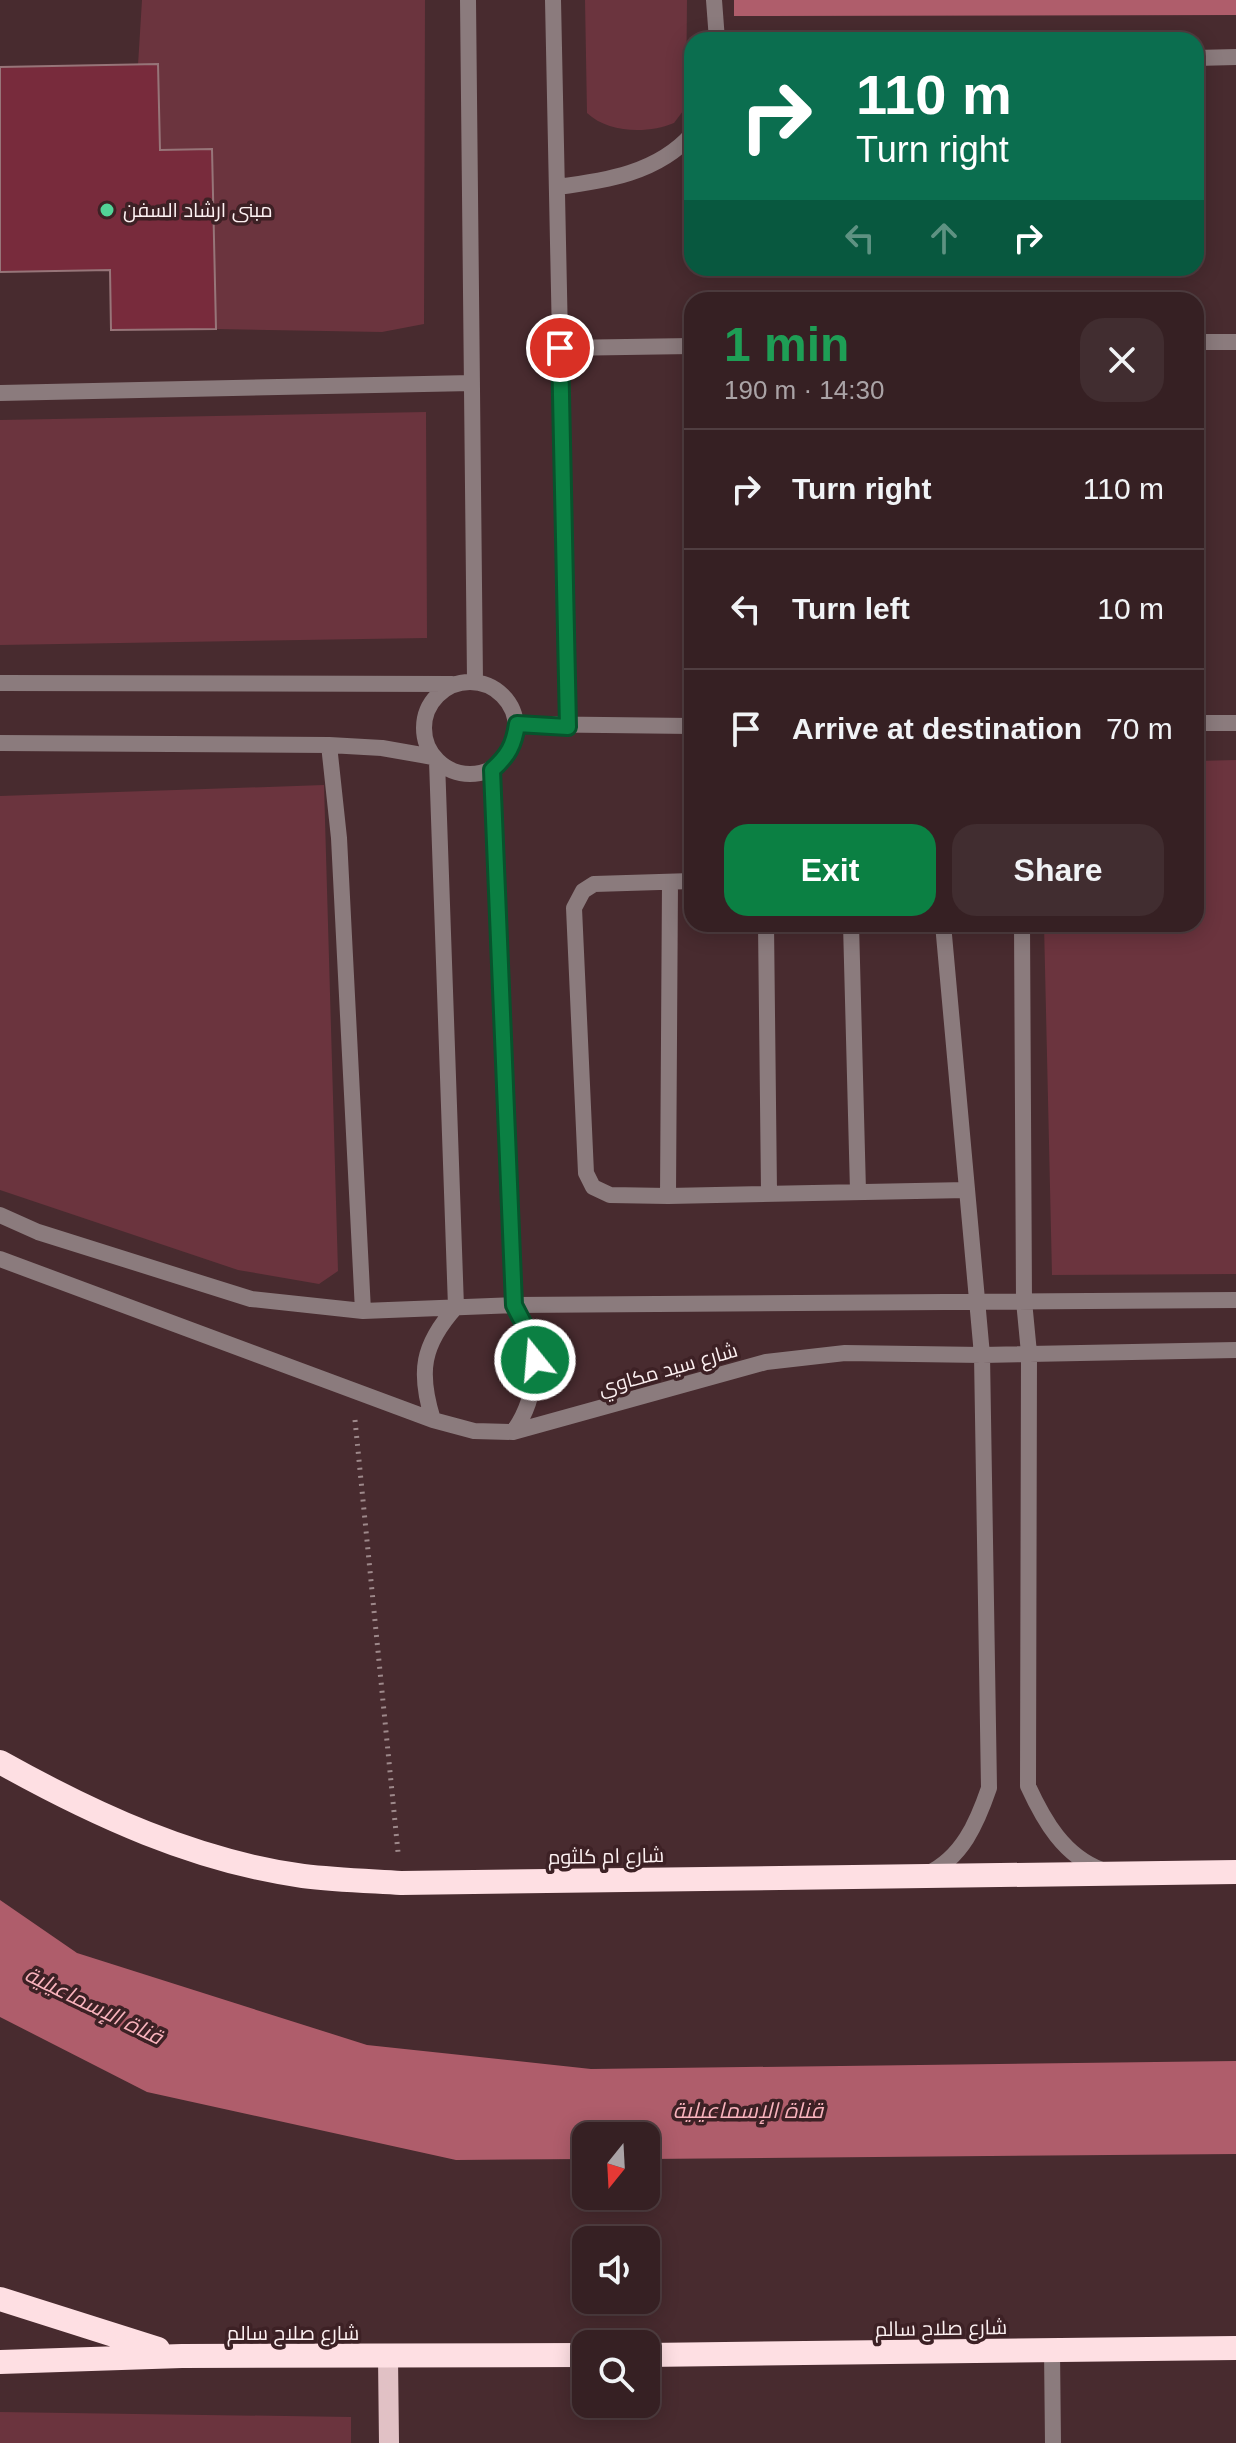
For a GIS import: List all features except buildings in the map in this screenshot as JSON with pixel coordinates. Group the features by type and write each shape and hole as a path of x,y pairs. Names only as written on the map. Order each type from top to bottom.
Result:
{"highway":[{"name":"شارع ام كلثوم","path":"0,1762 113,1822 206,1855 302,1876 401,1883 1236,1872"},
{"path":"0,2299 182,2356"},
{"name":"شارع صلاح سالم","path":"660,2355 1236,2348"},
{"name":"شارع صلاح سالم","path":"0,2362 182,2356 572,2355"}],"main road":[{"path":"388,2357 389,2443"}],"street":[{"path":"468,0 475,681"},
{"path":"553,0 568,727"},
{"path":"714,0 716,32"},
{"path":"1204,58 1236,57"},
{"path":"557,187 607,181 644,168 679,150 684,144"},
{"path":"1204,342 1236,342"},
{"path":"560,348 684,346"},
{"path":"0,393 472,383"},
{"path":"0,683 452,684 475,681 491,686 503,696 513,709 517,724 514,742 506,758 492,770 463,774 435,759 382,748 0,743"},
{"path":"433,1420 423,1374 428,1349 439,1326 456,1307 435,759 424,737 424,716 434,697 452,684"},
{"path":"1204,723 1236,723"},
{"path":"517,724 684,726"},
{"path":"329,745 339,838 363,1311"},
{"path":"492,770 514,1305 528,1332 535,1360 533,1389 524,1417 513,1432"},
{"path":"684,881 594,884 576,900 574,915 589,1181 601,1192 610,1195 967,1190"},
{"path":"668,1196 670,882"},
{"path":"766,932 769,1192"},
{"path":"851,932 858,1191"},
{"path":"922,1876 945,1866 964,1843 979,1816 989,1788 982,1355 944,932"},
{"path":"1022,932 1024,1301 1029,1353 1028,1786 1042,1815 1061,1841 1084,1864 1111,1874"},
{"path":"0,1215 38,1232 251,1299 363,1311 514,1305 1236,1300"},
{"name":"شارع سيد مكاوي","path":"0,1259 352,1391 474,1431 513,1432 766,1362 845,1353 982,1355 1236,1350"},
{"path":"1052,2350 1053,2443"}],"path":[{"path":"352,1391 401,1883"}],"shaded area":[{"path":"142,0 425,0 424,324 382,332 216,329 212,149 160,150 158,65 138,65"},
{"path":"585,0 687,0 684,110 674,123 652,129 629,130 606,125 587,113"},
{"path":"426,412 427,638 0,645 0,420"},
{"path":"1236,760 1236,1274 1052,1275 1044,932 1204,932 1204,761"},
{"path":"324,785 338,1271 319,1284 238,1270 0,1190 0,796"},
{"path":"0,2412 351,2417 351,2443 0,2443"}],"water":[{"path":"734,0 1236,0 1236,15 734,16"},
{"name":"قناة الإسماعيلية","path":"0,1900 77,1953 367,2045 591,2069 1236,2061 1236,2154 660,2159 660,2122 572,2122 572,2159 456,2160 147,2092 0,2017"}],"place":[{"name":"مبنى ارشاد السفن","path":"107,210"}],"route":[{"path":"535,1360 528,1332 514,1305 492,770 506,758 514,742 517,724 568,727 560,348"}]}
